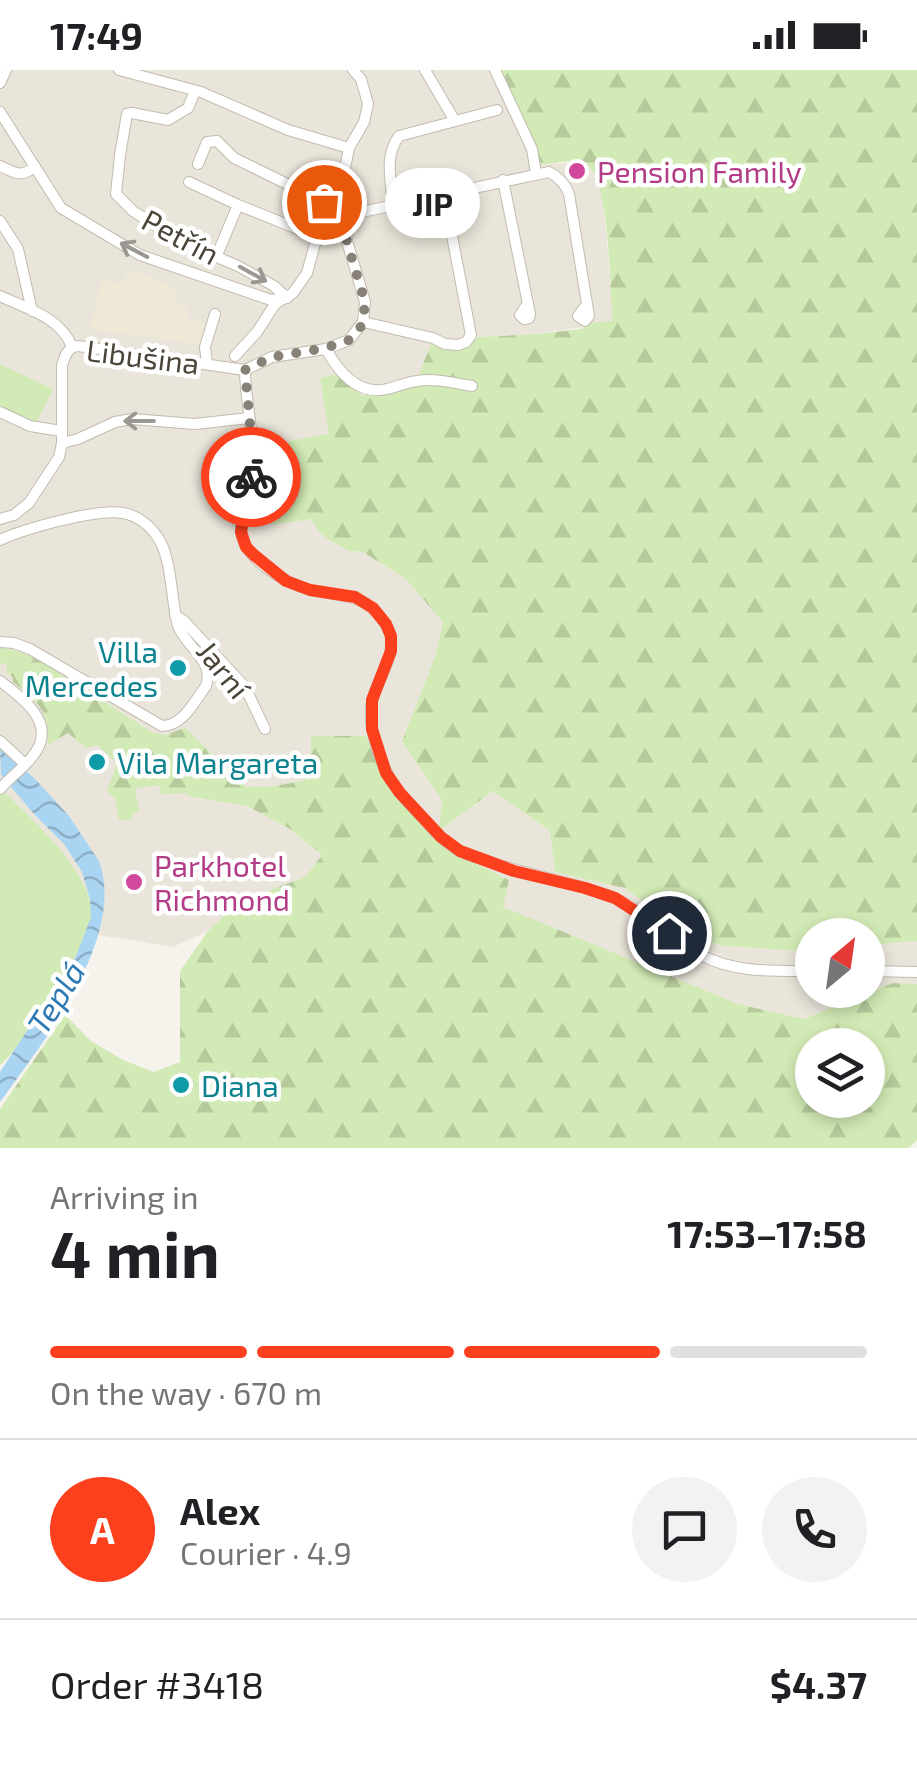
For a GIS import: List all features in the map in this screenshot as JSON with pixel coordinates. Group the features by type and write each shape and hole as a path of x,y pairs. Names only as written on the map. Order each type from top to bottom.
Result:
{"street":[{"path":"0,83 6,70"},
{"path":"119,70 195,91 288,130 349,148"},
{"path":"353,70 361,79 368,104 364,122 349,148 341,199 347,242 365,302 363,322 349,340 272,357 245,370 253,457 242,538 254,555 286,581 310,590 355,597 373,608 386,624 391,651 372,700 372,729 386,773 441,837 460,851 514,871 615,898 698,954 722,965 795,970"},
{"path":"425,70 455,121"},
{"path":"495,70 532,149 536,173"},
{"name":"Petřín","path":"195,91 188,108 168,120 127,114 116,194 133,211 179,241 217,255 274,286 287,298"},
{"path":"393,204 389,160 395,139 497,110"},
{"path":"0,112 62,208 140,255 272,300 287,298"},
{"path":"198,164 207,142 217,141 234,158 326,203 341,199"},
{"path":"0,166 19,174 35,166"},
{"path":"343,216 549,172 566,185 587,304"},
{"path":"502,180 528,302"},
{"path":"189,182 318,237"},
{"path":"363,322 445,344 458,345 471,335 444,194"},
{"path":"236,356 275,304 287,298 307,273 326,203"},
{"path":"217,255 238,205"},
{"path":"0,221 18,249 32,310"},
{"name":"Libušina","path":"0,296 59,325 72,347 245,370"},
{"path":"207,363 205,348 215,314"},
{"path":"0,519 14,515 29,503 54,466 62,437 62,365 72,347"},
{"path":"326,348 338,368 360,386 381,391 418,381 444,380 472,386"},
{"path":"0,412 30,426 78,439 115,422 132,419 195,424 249,418"},
{"path":"0,540 40,526 105,512 135,517 151,528 164,549 181,635 206,664 209,675 206,686 180,720 170,726 156,724 30,648 0,642"},
{"name":"Jarní","path":"175,615 184,620 245,688 265,729"},
{"path":"0,681 28,704 42,734 40,744 24,765 3,785"},
{"path":"0,741 24,765"},
{"path":"885,971 917,972"}],"shaded area":[{"path":"0,70 501,70 540,165 581,162 590,167 604,210 614,322 538,334 479,337 462,349 453,350 417,379 361,396 337,375 320,378 330,435 289,477 268,481 277,504 272,523 311,519 328,539 349,551 363,552 407,579 444,622 436,654 402,741 442,800 441,830 493,791 550,831 555,872 624,888 701,940 726,946 795,951 795,1008 831,1008 804,1019 738,1004 502,907 509,880 448,850 398,798 383,776 366,736 312,779 270,787 185,788 188,796 247,806 290,829 322,855 305,877 240,902 208,931 173,947 80,932 34,821 0,788"},
{"path":"132,270 175,288 175,301 189,308 187,318 210,325 205,341 198,344 90,329 102,280 124,285"},
{"path":"917,941 917,984 885,986 885,944"}],"green space":[{"path":"501,70 917,70 917,941 885,944 885,918 795,918 795,951 726,946 701,940 624,888 555,872 550,831 493,791 439,831 442,800 402,741 436,654 443,622 406,579 363,552 349,551 328,539 311,519 272,525 277,504 257,498 261,481 289,476 288,441 329,434 320,378 336,374 362,396 417,379 432,342 453,350 462,349 479,337 581,329 613,321 608,238 595,176 587,165 577,161 540,165"},
{"path":"0,364 53,389 36,424 0,406"},
{"path":"0,648 17,651 54,669 77,694 92,701 97,697 153,733 165,735 185,728 246,787 311,779 311,736 366,736 383,776 398,798 448,850 509,880 503,907 738,1004 804,1019 831,1008 885,1008 885,986 917,984 917,1140 909,1148 0,1148 0,1109 65,1015 91,1041 123,1060 154,1072 180,1062 180,971 208,931 239,902 305,877 322,855 290,829 247,806 186,793 161,794 160,785 135,788 139,811 130,820 119,820 115,799 107,791 117,763 98,745 86,748 68,733 48,745 45,715 13,682 5,663 0,664"},
{"path":"0,788 71,864 89,900 91,916 71,964 23,1040 0,1065"}],"water":[{"name":"Teplá","path":"0,747 69,816 99,861 105,891 101,923 76,988 0,1102 0,1072 76,956 91,917 82,872 64,844 1,775"}],"way so far":[{"path":"251,477 253,457 245,370 272,357 349,340 363,322 365,302 347,242 341,199 324,202"}],"place":[{"name":"Pension Family","path":"577,171"},
{"name":"JIP","path":"324,202"},
{"name":"Villa Mercedes","path":"178,668"},
{"name":"Vila Margareta","path":"97,762"},
{"name":"Parkhotel Richmond","path":"134,882"},
{"name":"Diana","path":"181,1085"}],"route":[{"path":"251,477 241,524 246,547 286,581 310,590 355,597 373,608 386,624 391,651 370,711 386,773 400,793 441,837 460,851 514,871 615,898 669,933"}]}
